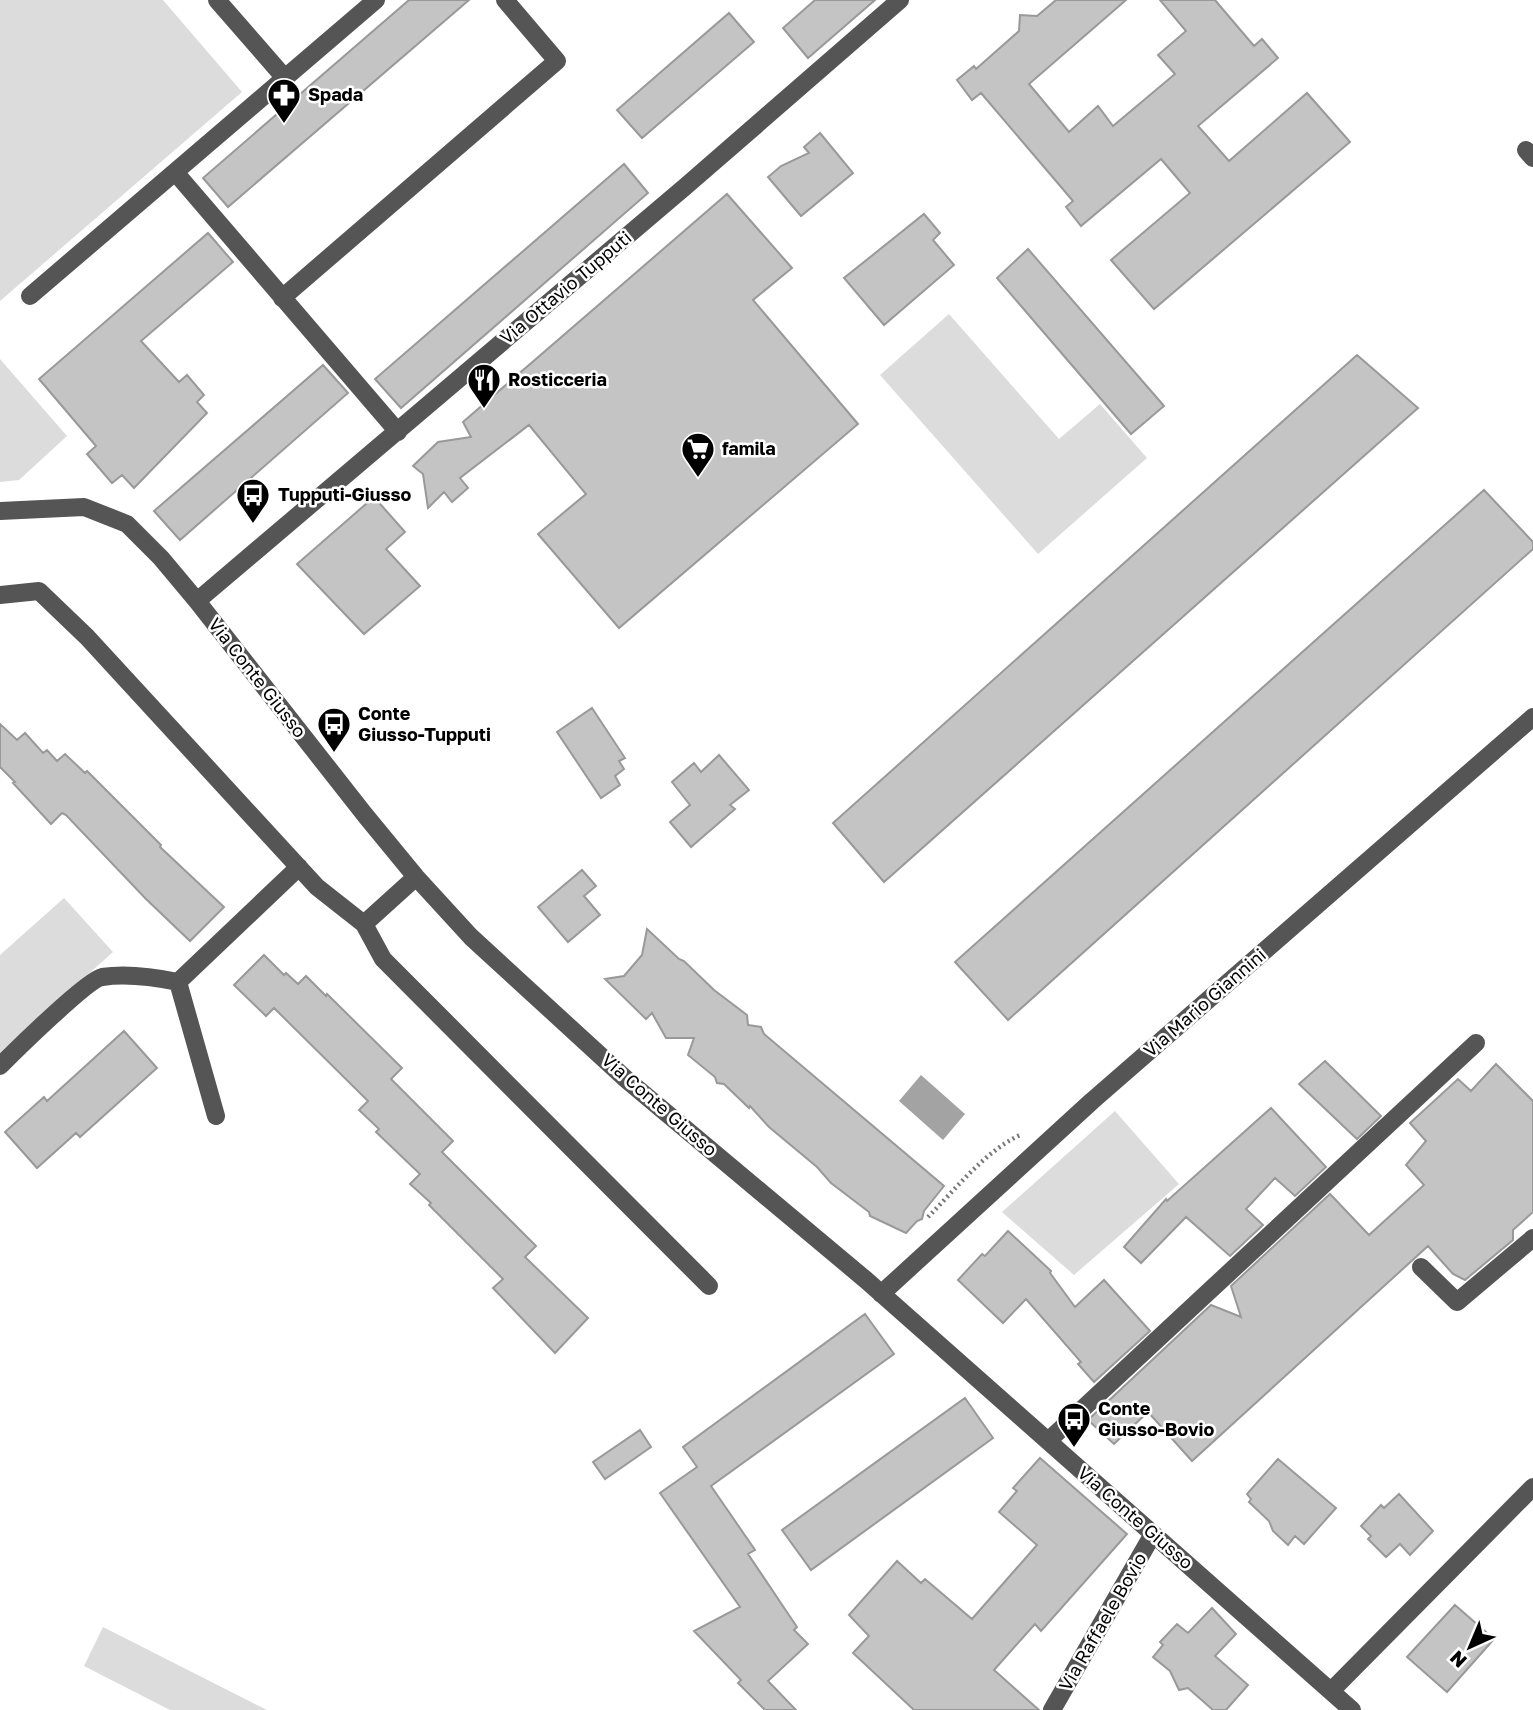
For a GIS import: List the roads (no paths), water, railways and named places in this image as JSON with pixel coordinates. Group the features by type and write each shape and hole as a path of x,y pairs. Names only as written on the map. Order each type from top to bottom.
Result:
{"street":[{"path":"217,0 284,77"},
{"path":"30,296 376,0"},
{"path":"282,298 557,61 505,0"},
{"name":"Via Ottavio Tupputi","path":"197,601 398,432 900,0"},
{"path":"175,172 398,432"},
{"name":"Via Conte Giusso","path":"0,511 85,507 127,524 161,558 197,601 416,877 471,937 627,1080 881,1294 1352,1710"},
{"path":"0,595 39,591 87,637 317,887 364,924 383,959 709,1286"},
{"name":"Via Mario Giannini","path":"881,1294 1092,1101 1533,717"},
{"path":"178,982 299,867"},
{"path":"364,924 416,877"},
{"path":"0,1066 44,1024 99,978 147,976 178,982"},
{"path":"178,982 216,1116"},
{"path":"1048,1441 1476,1042"},
{"path":"1421,1267 1457,1302 1533,1238"},
{"path":"1331,1691 1533,1487"},
{"name":"Via Raffaele Bovio","path":"1052,1710 1153,1534"}],"place":[{"name":"Spada","path":"284,125"},
{"name":"Rosticceria","path":"484,410"},
{"name":"famila","path":"698,479"},
{"name":"Tupputi-Giusso","path":"253,525"},
{"name":"Conte Giusso-Tupputi","path":"334,754"},
{"name":"Conte Giusso-Bovio","path":"1074,1449"}]}
